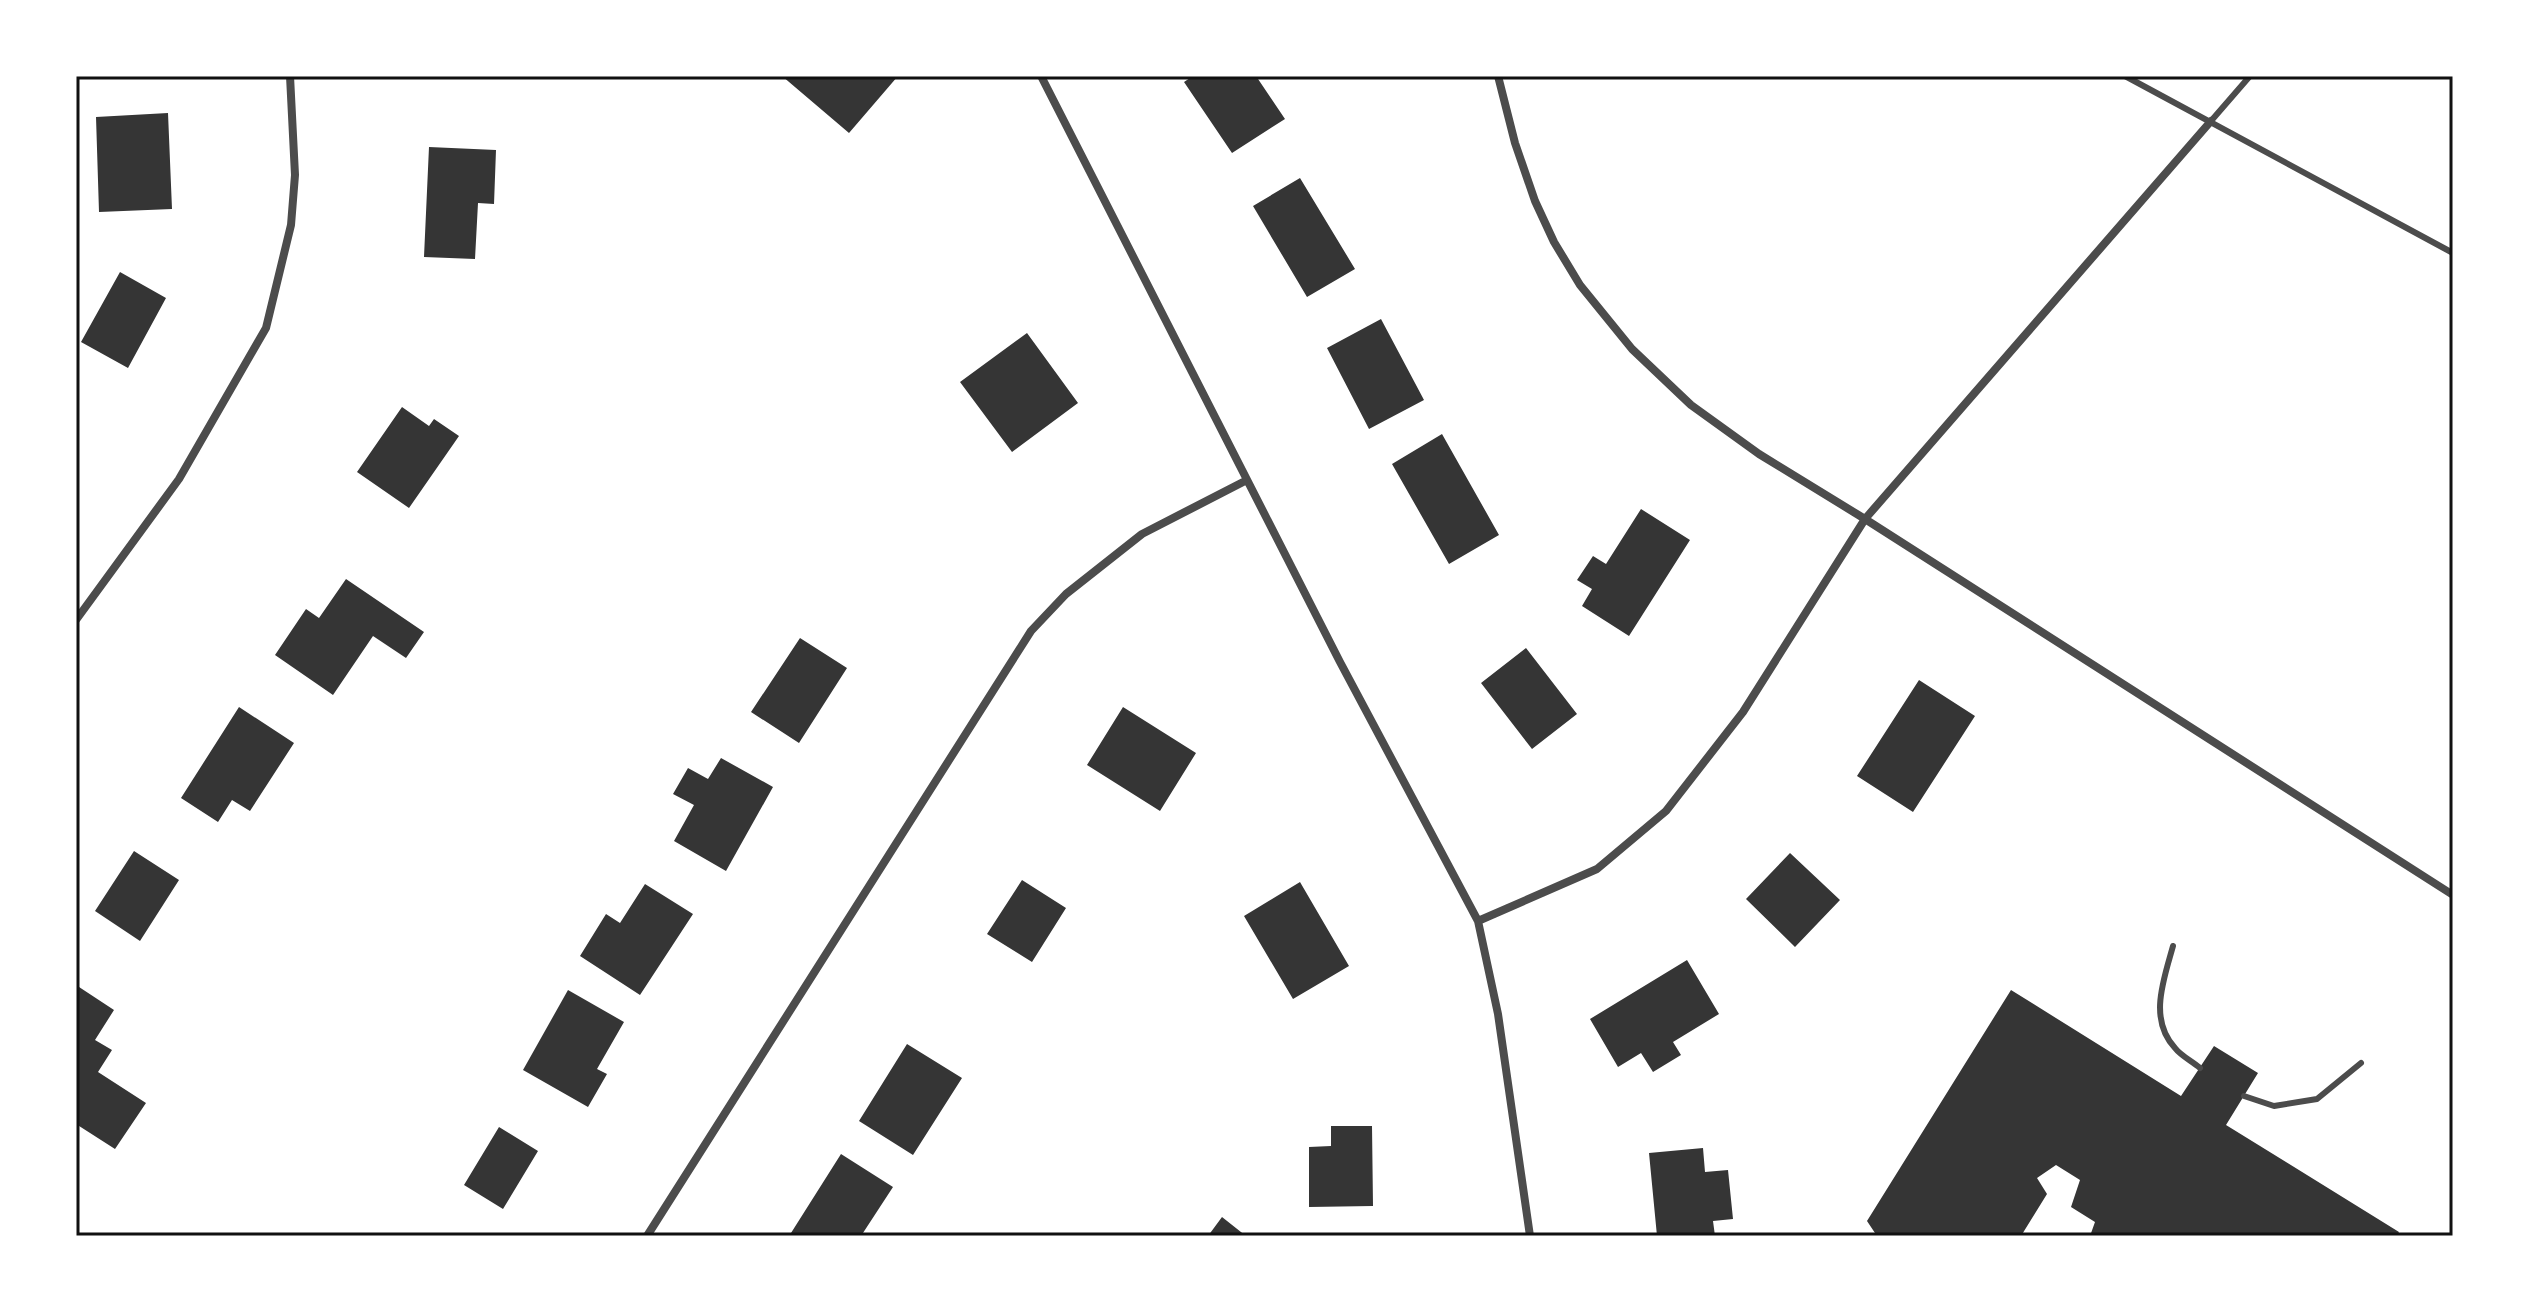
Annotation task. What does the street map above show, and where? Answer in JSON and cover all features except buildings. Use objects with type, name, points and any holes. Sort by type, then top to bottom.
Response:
[{"type":"street","points":[[76,620],[179,479],[266,328],[291,225],[295,175],[290,76]]},
{"type":"street","points":[[1041,76],[1340,662],[1478,921],[1498,1014],[1530,1236]]},
{"type":"street","points":[[1498,76],[1515,143],[1535,201],[1554,242],[1580,285],[1632,349],[1691,405],[1759,454],[2453,895]]},
{"type":"street","points":[[1478,921],[1597,869],[1666,811],[1743,712],[1865,519],[2211,121]]},
{"type":"street","points":[[647,1236],[1031,631],[1066,594],[1142,534],[1247,480]]},
{"type":"lane","points":[[2125,76],[2453,253]]},
{"type":"lane","points":[[2211,121],[2250,76]]},
{"type":"lane","points":[[2173,946],[2160,992],[2161,1025],[2174,1048],[2200,1068]]},
{"type":"lane","points":[[2244,1096],[2274,1106],[2317,1099],[2361,1063]]}]
